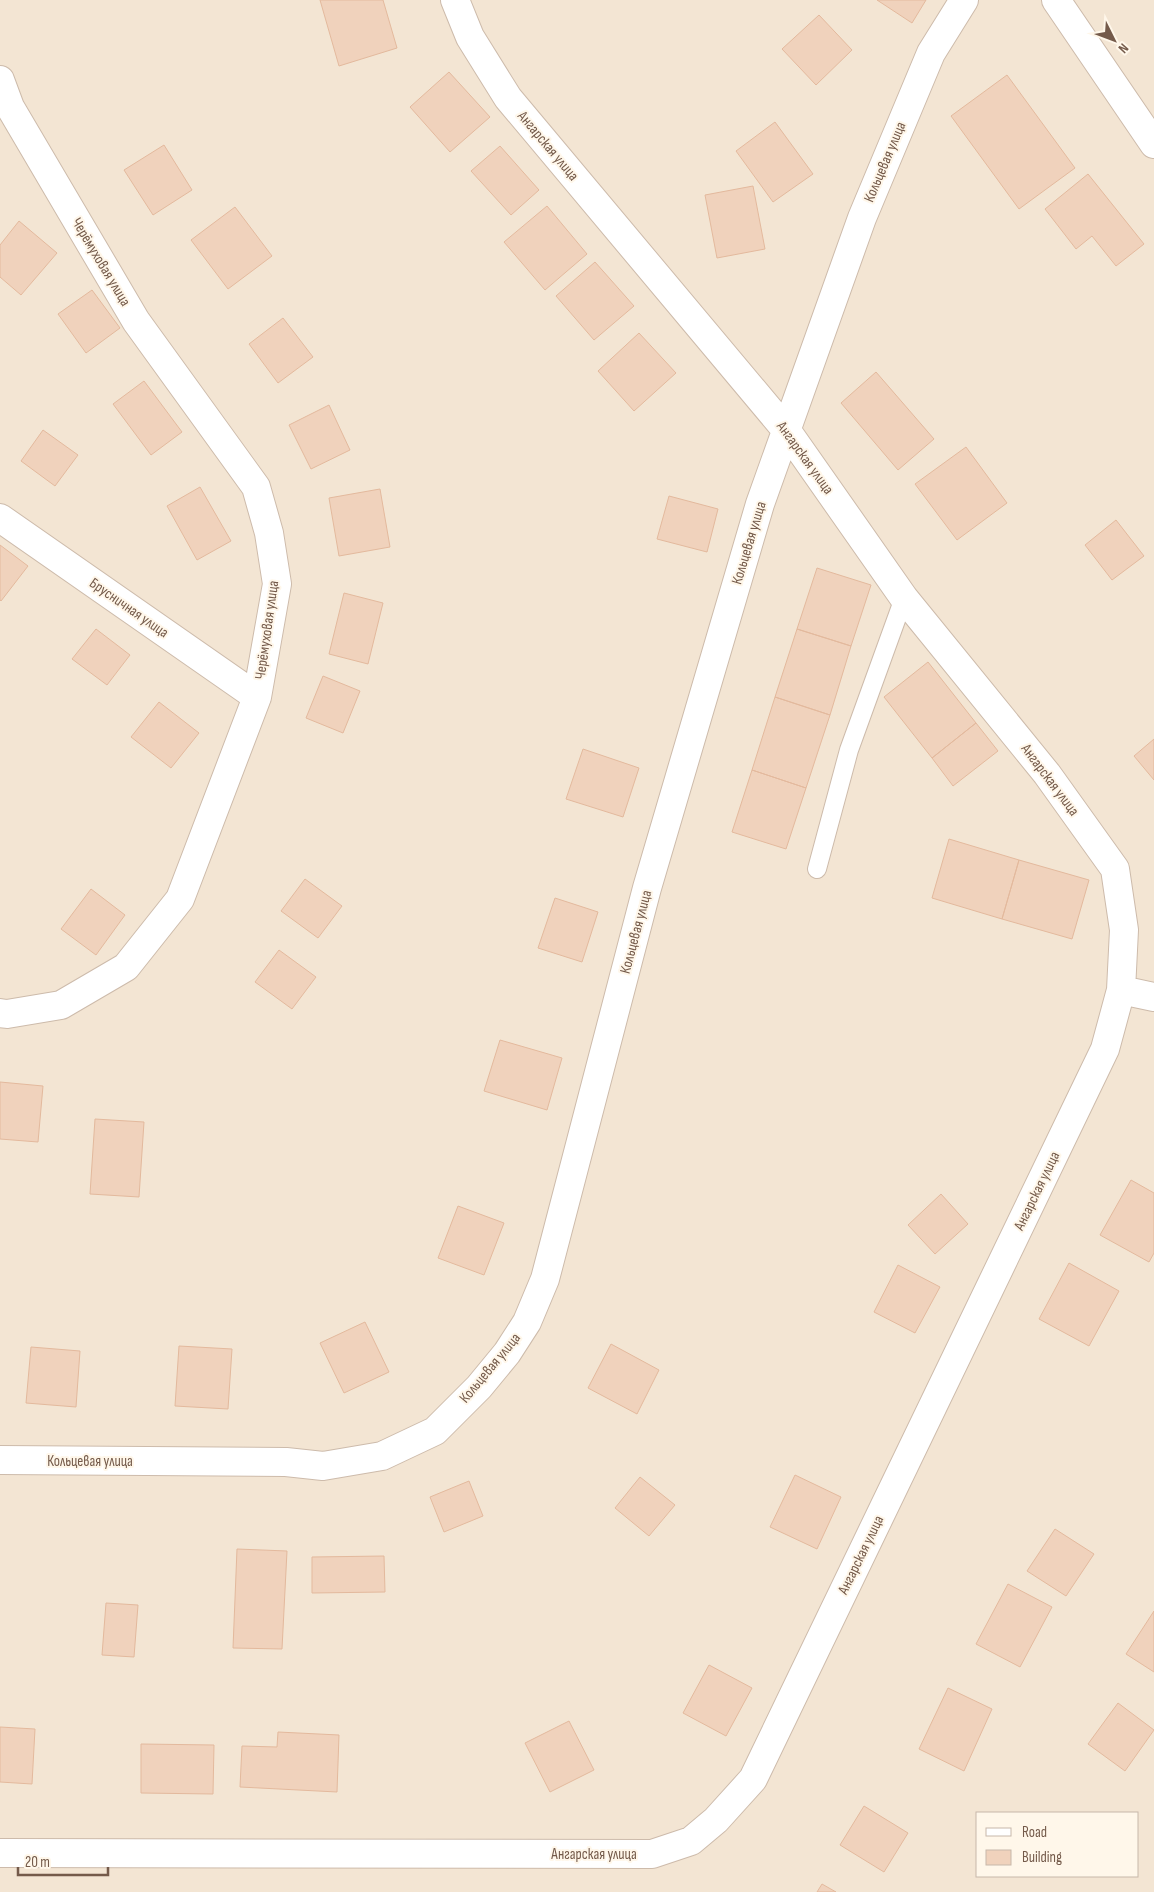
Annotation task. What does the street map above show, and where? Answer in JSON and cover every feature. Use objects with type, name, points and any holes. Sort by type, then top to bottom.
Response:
[{"type":"street","name":"Ангарская улица","points":[[0,1853],[652,1854],[691,1841],[716,1820],[753,1779],[1105,1049],[1121,990],[1124,930],[1115,869],[1047,774],[904,598],[788,431],[508,98],[470,37],[455,0]]},
{"type":"street","name":"Кольцевая улица","points":[[0,1460],[286,1462],[323,1466],[382,1456],[435,1431],[479,1387],[506,1353],[527,1322],[545,1279],[647,888],[760,504],[788,431],[862,218],[931,53],[964,0]]},
{"type":"street","points":[[1056,0],[1154,144]]},
{"type":"street","name":"Черёмуховая улица","points":[[0,80],[10,107],[136,321],[256,487],[269,533],[277,584],[257,697],[180,899],[126,967],[61,1005],[7,1014],[0,1013]]},
{"type":"street","name":"Брусничная улица","points":[[0,518],[257,697]]},
{"type":"street","points":[[1121,990],[1154,997]]},
{"type":"lane","points":[[817,869],[848,750],[904,598]]},
{"type":"shaded area","points":[[0,0],[1154,0],[1154,1892],[0,1892]]},
{"type":"building","points":[[320,0],[383,0],[397,48],[339,66]]},
{"type":"building","points":[[877,0],[926,0],[912,23]]},
{"type":"building","points":[[819,15],[852,50],[816,85],[782,49]]},
{"type":"building","points":[[449,72],[490,117],[450,152],[410,107]]},
{"type":"building","points":[[1007,75],[1075,168],[1019,209],[951,116]]},
{"type":"building","points":[[775,122],[813,174],[773,202],[736,151]]},
{"type":"building","points":[[164,145],[192,190],[153,215],[124,170]]},
{"type":"building","points":[[500,146],[539,190],[511,215],[471,171]]},
{"type":"building","points":[[1088,174],[1144,244],[1116,266],[1092,236],[1076,249],[1045,209]]},
{"type":"building","points":[[753,186],[765,249],[717,258],[705,195]]},
{"type":"building","points":[[547,206],[587,254],[545,290],[504,242]]},
{"type":"building","points":[[235,207],[272,256],[228,289],[191,240]]},
{"type":"building","points":[[19,221],[57,253],[21,295],[0,277],[0,245]]},
{"type":"building","points":[[595,262],[634,306],[594,340],[556,296]]},
{"type":"building","points":[[92,290],[120,328],[86,353],[58,314]]},
{"type":"building","points":[[283,318],[313,357],[278,383],[249,344]]},
{"type":"building","points":[[639,333],[676,373],[634,411],[598,371]]},
{"type":"building","points":[[876,372],[934,439],[898,470],[841,403]]},
{"type":"building","points":[[144,381],[182,432],[151,455],[113,404]]},
{"type":"building","points":[[329,405],[350,450],[311,469],[289,425]]},
{"type":"building","points":[[43,430],[78,455],[55,486],[21,461]]},
{"type":"building","points":[[966,447],[1007,503],[957,540],[915,484]]},
{"type":"building","points":[[200,487],[231,541],[197,560],[167,506]]},
{"type":"building","points":[[380,489],[390,547],[339,556],[329,498]]},
{"type":"building","points":[[669,496],[718,509],[707,552],[657,539]]},
{"type":"building","points":[[1116,520],[1144,556],[1112,580],[1085,545]]},
{"type":"building","points":[[0,545],[28,566],[1,601],[0,600]]},
{"type":"building","points":[[817,568],[871,585],[851,646],[797,629]]},
{"type":"building","points":[[344,593],[383,603],[368,664],[329,654]]},
{"type":"building","points":[[96,629],[130,655],[107,685],[72,659]]},
{"type":"building","points":[[797,629],[851,646],[830,715],[775,697]]},
{"type":"building","points":[[928,662],[976,723],[932,758],[884,697]]},
{"type":"building","points":[[323,676],[360,691],[343,733],[306,718]]},
{"type":"building","points":[[775,697],[830,715],[806,788],[752,770]]},
{"type":"building","points":[[159,702],[199,733],[171,768],[131,737]]},
{"type":"building","points":[[976,723],[998,751],[953,786],[932,758]]},
{"type":"building","points":[[1154,739],[1154,780],[1134,756]]},
{"type":"building","points":[[583,749],[639,768],[623,817],[566,799]]},
{"type":"building","points":[[752,770],[806,788],[786,849],[732,832]]},
{"type":"building","points":[[949,839],[1019,860],[1002,919],[932,898]]},
{"type":"building","points":[[1019,860],[1089,880],[1072,939],[1002,919]]},
{"type":"building","points":[[305,879],[342,906],[318,938],[281,911]]},
{"type":"building","points":[[91,889],[125,915],[96,955],[61,929]]},
{"type":"building","points":[[555,898],[598,912],[582,962],[538,948]]},
{"type":"building","points":[[279,950],[316,977],[292,1009],[255,982]]},
{"type":"building","points":[[500,1040],[562,1058],[547,1110],[484,1091]]},
{"type":"building","points":[[0,1082],[43,1086],[38,1142],[0,1139]]},
{"type":"building","points":[[95,1119],[144,1122],[139,1197],[90,1194]]},
{"type":"building","points":[[1131,1180],[1154,1193],[1154,1253],[1149,1262],[1100,1235]]},
{"type":"building","points":[[941,1194],[968,1224],[935,1254],[908,1225]]},
{"type":"building","points":[[458,1206],[504,1223],[484,1275],[438,1258]]},
{"type":"building","points":[[1069,1263],[1119,1291],[1089,1346],[1039,1319]]},
{"type":"building","points":[[898,1265],[940,1287],[915,1333],[874,1312]]},
{"type":"building","points":[[365,1322],[389,1372],[344,1393],[320,1343]]},
{"type":"building","points":[[611,1344],[659,1370],[637,1414],[588,1388]]},
{"type":"building","points":[[179,1346],[232,1349],[228,1409],[175,1406]]},
{"type":"building","points":[[31,1347],[80,1351],[76,1407],[26,1403]]},
{"type":"building","points":[[795,1475],[841,1497],[817,1549],[770,1527]]},
{"type":"building","points":[[640,1477],[675,1505],[649,1536],[615,1508]]},
{"type":"building","points":[[469,1481],[483,1516],[444,1532],[430,1497]]},
{"type":"building","points":[[1055,1529],[1094,1554],[1066,1596],[1027,1571]]},
{"type":"building","points":[[237,1549],[287,1551],[282,1649],[233,1648]]},
{"type":"building","points":[[384,1556],[385,1592],[312,1593],[312,1557]]},
{"type":"building","points":[[1008,1584],[1052,1607],[1020,1667],[976,1644]]},
{"type":"building","points":[[106,1603],[138,1605],[134,1657],[102,1655]]},
{"type":"building","points":[[1154,1611],[1154,1672],[1126,1654]]},
{"type":"building","points":[[709,1665],[752,1688],[726,1736],[683,1713]]},
{"type":"building","points":[[948,1688],[992,1709],[964,1771],[919,1749]]},
{"type":"building","points":[[1118,1703],[1154,1730],[1125,1771],[1088,1744]]},
{"type":"building","points":[[569,1721],[594,1770],[550,1792],[525,1743]]},
{"type":"building","points":[[0,1727],[35,1729],[32,1784],[0,1782]]},
{"type":"building","points":[[278,1732],[339,1735],[337,1792],[240,1787],[242,1746],[277,1747]]},
{"type":"building","points":[[141,1744],[214,1745],[213,1794],[141,1793]]},
{"type":"building","points":[[864,1806],[908,1833],[884,1872],[840,1845]]},
{"type":"building","points":[[822,1884],[836,1892],[817,1892]]}]
